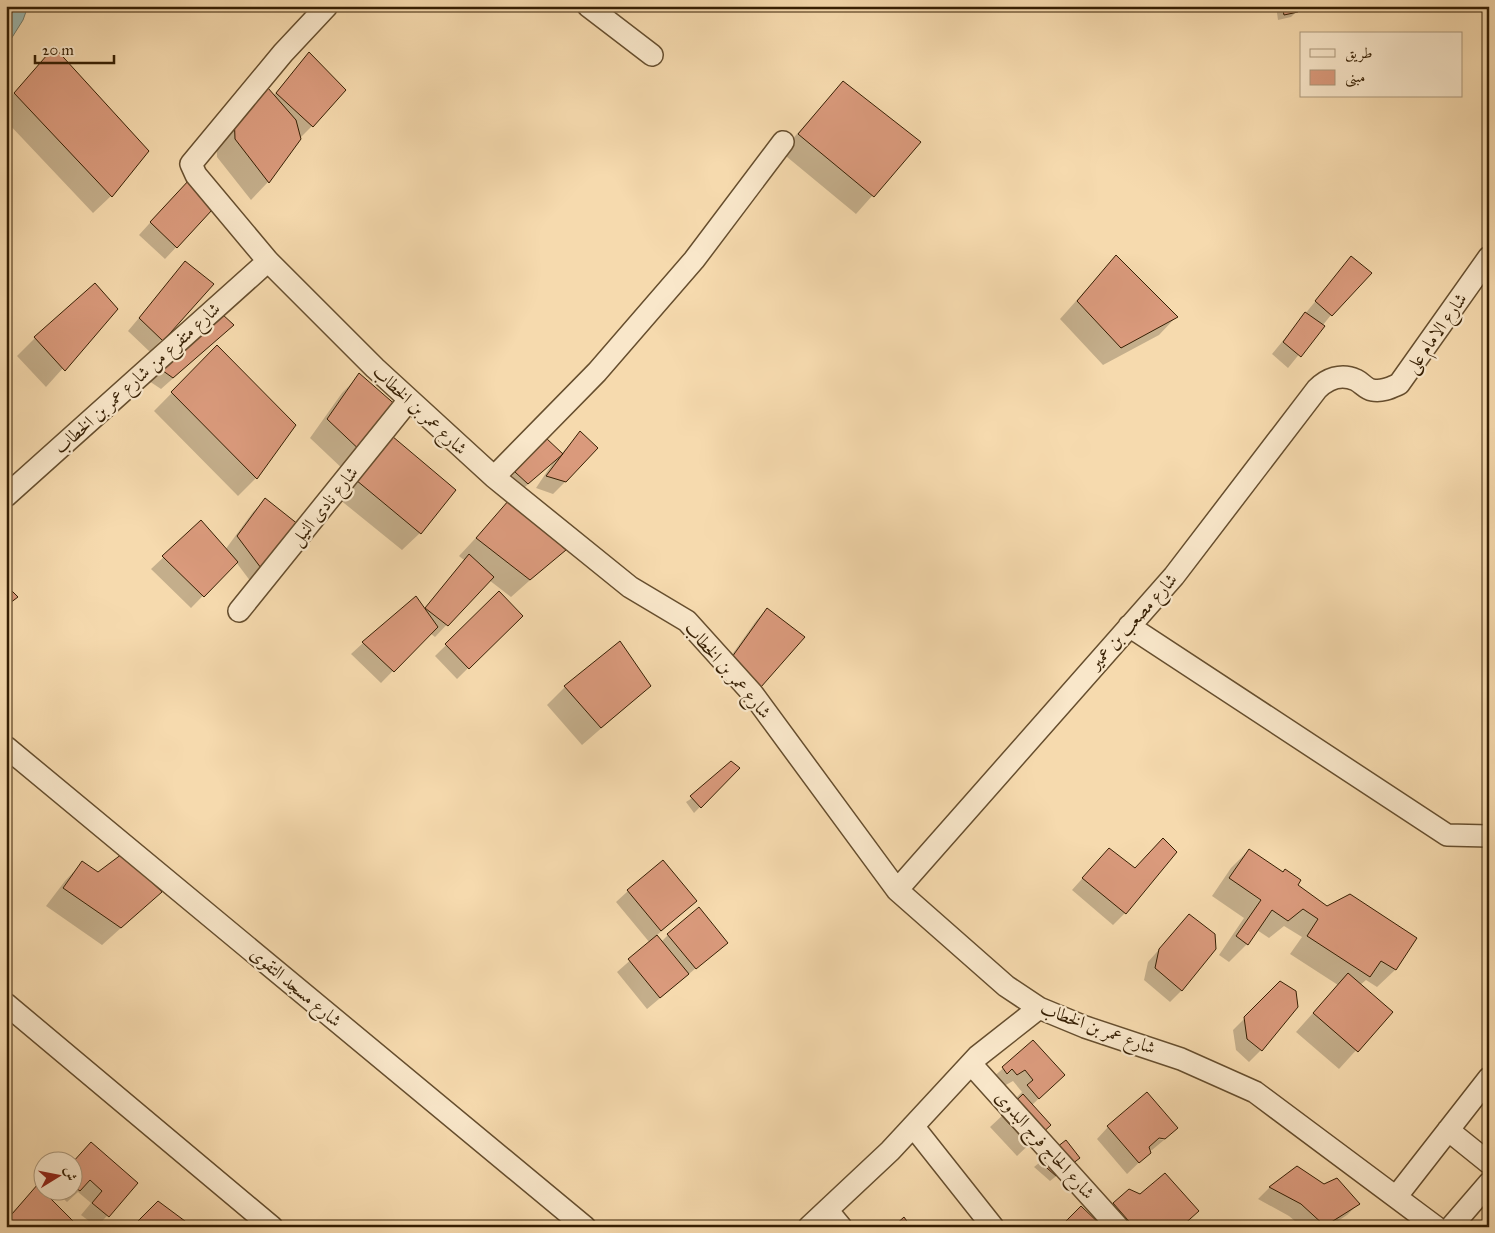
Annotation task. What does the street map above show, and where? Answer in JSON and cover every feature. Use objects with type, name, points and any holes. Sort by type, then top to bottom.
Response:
[{"type":"street","name":"شارع عمر بن الخطاب","points":[[327,6],[283,54],[191,164],[196,175],[268,261],[409,400],[494,477],[630,587],[687,621],[752,693],[898,890],[1006,986],[1039,1008],[1085,1027],[1182,1059],[1255,1092],[1436,1227]]},
{"type":"street","points":[[588,6],[652,55]]},
{"type":"street","points":[[494,477],[597,372],[688,268],[784,142]]},
{"type":"street","name":"شارع الامام على","points":[[1370,390],[1384,391],[1399,384],[1489,257]]},
{"type":"street","name":"شارع متفرع من شارع عمر بن الخطاب","points":[[6,496],[268,261]]},
{"type":"street","name":"شارع مصعب بن عمير","points":[[898,890],[1174,576],[1317,389],[1334,378],[1345,377],[1356,380],[1370,390]]},
{"type":"street","name":"شارع نادى النيل","points":[[238,611],[409,400]]},
{"type":"street","points":[[1129,626],[1447,835],[1489,836]]},
{"type":"street","name":"شارع مسجد التقوى","points":[[6,747],[585,1227]]},
{"type":"street","points":[[6,1004],[272,1227]]},
{"type":"street","points":[[809,1227],[890,1151],[971,1064],[1039,1008]]},
{"type":"street","name":"شارع الحاج فرج البدوى","points":[[971,1064],[1118,1227]]},
{"type":"street","points":[[1396,1197],[1489,1078]]},
{"type":"street","points":[[913,1126],[993,1227]]},
{"type":"street","points":[[1448,1130],[1489,1163]]},
{"type":"street","points":[[1451,1227],[1489,1183]]},
{"type":"street","points":[[828,1210],[841,1227]]},
{"type":"water","points":[[6,6],[28,6],[23,20],[6,47]]},
{"type":"building","points":[[1282,6],[1297,6],[1298,12],[1284,15]]},
{"type":"building","points":[[54,47],[149,151],[112,197],[14,93]]},
{"type":"building","points":[[309,52],[346,90],[313,127],[276,93]]},
{"type":"building","points":[[261,80],[296,120],[301,139],[269,183],[235,139],[234,112]]},
{"type":"building","points":[[843,81],[921,142],[874,197],[798,134]]},
{"type":"building","points":[[190,179],[212,210],[177,248],[150,222]]},
{"type":"building","points":[[1116,255],[1178,317],[1121,348],[1077,301]]},
{"type":"building","points":[[1351,256],[1372,273],[1332,316],[1315,301]]},
{"type":"building","points":[[185,261],[214,284],[163,341],[139,318]]},
{"type":"building","points":[[95,283],[118,309],[65,371],[34,337]]},
{"type":"building","points":[[1305,312],[1325,326],[1301,357],[1283,342]]},
{"type":"building","points":[[222,314],[234,325],[173,378],[159,368]]},
{"type":"building","points":[[217,345],[296,425],[257,479],[171,392]]},
{"type":"building","points":[[359,373],[406,414],[365,455],[327,419]]},
{"type":"building","points":[[580,431],[598,448],[566,482],[546,476]]},
{"type":"building","points":[[392,436],[456,490],[421,534],[356,480]]},
{"type":"building","points":[[546,438],[563,454],[528,484],[515,472]]},
{"type":"building","points":[[265,498],[299,525],[267,576],[237,536]]},
{"type":"building","points":[[509,500],[566,550],[530,580],[476,538]]},
{"type":"building","points":[[201,520],[238,562],[204,597],[162,556]]},
{"type":"building","points":[[469,554],[494,577],[448,626],[425,608]]},
{"type":"building","points":[[6,585],[18,597],[6,606]]},
{"type":"building","points":[[499,591],[523,616],[469,669],[445,644]]},
{"type":"building","points":[[416,596],[438,627],[394,672],[362,642]]},
{"type":"building","points":[[767,608],[805,637],[761,687],[732,657]]},
{"type":"building","points":[[620,641],[651,686],[601,728],[564,686]]},
{"type":"building","points":[[731,761],[740,768],[701,808],[690,796]]},
{"type":"building","points":[[1163,838],[1177,852],[1126,914],[1082,878],[1109,848],[1135,868]]},
{"type":"building","points":[[1249,849],[1283,872],[1285,869],[1301,880],[1298,885],[1327,906],[1350,894],[1417,938],[1396,970],[1381,961],[1370,977],[1307,936],[1318,919],[1303,909],[1288,921],[1272,910],[1248,945],[1236,936],[1261,900],[1229,878]]},
{"type":"building","points":[[122,854],[162,892],[121,928],[63,888],[82,861],[98,872]]},
{"type":"building","points":[[663,860],[697,901],[661,931],[627,890]]},
{"type":"building","points":[[699,907],[728,943],[696,969],[667,934]]},
{"type":"building","points":[[1189,914],[1215,934],[1216,949],[1182,991],[1155,968],[1159,949]]},
{"type":"building","points":[[657,935],[689,974],[660,998],[628,959]]},
{"type":"building","points":[[1348,973],[1393,1012],[1358,1052],[1313,1013]]},
{"type":"building","points":[[1280,981],[1296,991],[1298,1007],[1262,1051],[1247,1039],[1244,1017]]},
{"type":"building","points":[[1033,1040],[1065,1075],[1039,1099],[1027,1085],[1033,1080],[1025,1070],[1017,1075],[1012,1069],[1007,1074],[1002,1067]]},
{"type":"building","points":[[1147,1092],[1178,1128],[1165,1139],[1159,1138],[1149,1147],[1151,1153],[1139,1163],[1107,1126]]},
{"type":"building","points":[[1023,1094],[1051,1125],[1029,1145],[1001,1115]]},
{"type":"building","points":[[1066,1140],[1080,1158],[1056,1176],[1039,1161]]},
{"type":"building","points":[[91,1142],[138,1183],[109,1217],[92,1203],[102,1191],[90,1180],[82,1189],[82,1152]]},
{"type":"building","points":[[1297,1166],[1324,1184],[1337,1178],[1360,1204],[1325,1226],[1301,1204],[1269,1187]]},
{"type":"building","points":[[1165,1173],[1199,1211],[1181,1227],[1134,1227],[1113,1203],[1129,1189],[1140,1194]]},
{"type":"building","points":[[32,1191],[32,1200],[52,1200],[79,1227],[6,1227],[6,1221]]},
{"type":"building","points":[[158,1201],[193,1227],[132,1227]]},
{"type":"building","points":[[1081,1206],[1103,1227],[1060,1227]]},
{"type":"building","points":[[904,1217],[911,1227],[893,1227]]}]
